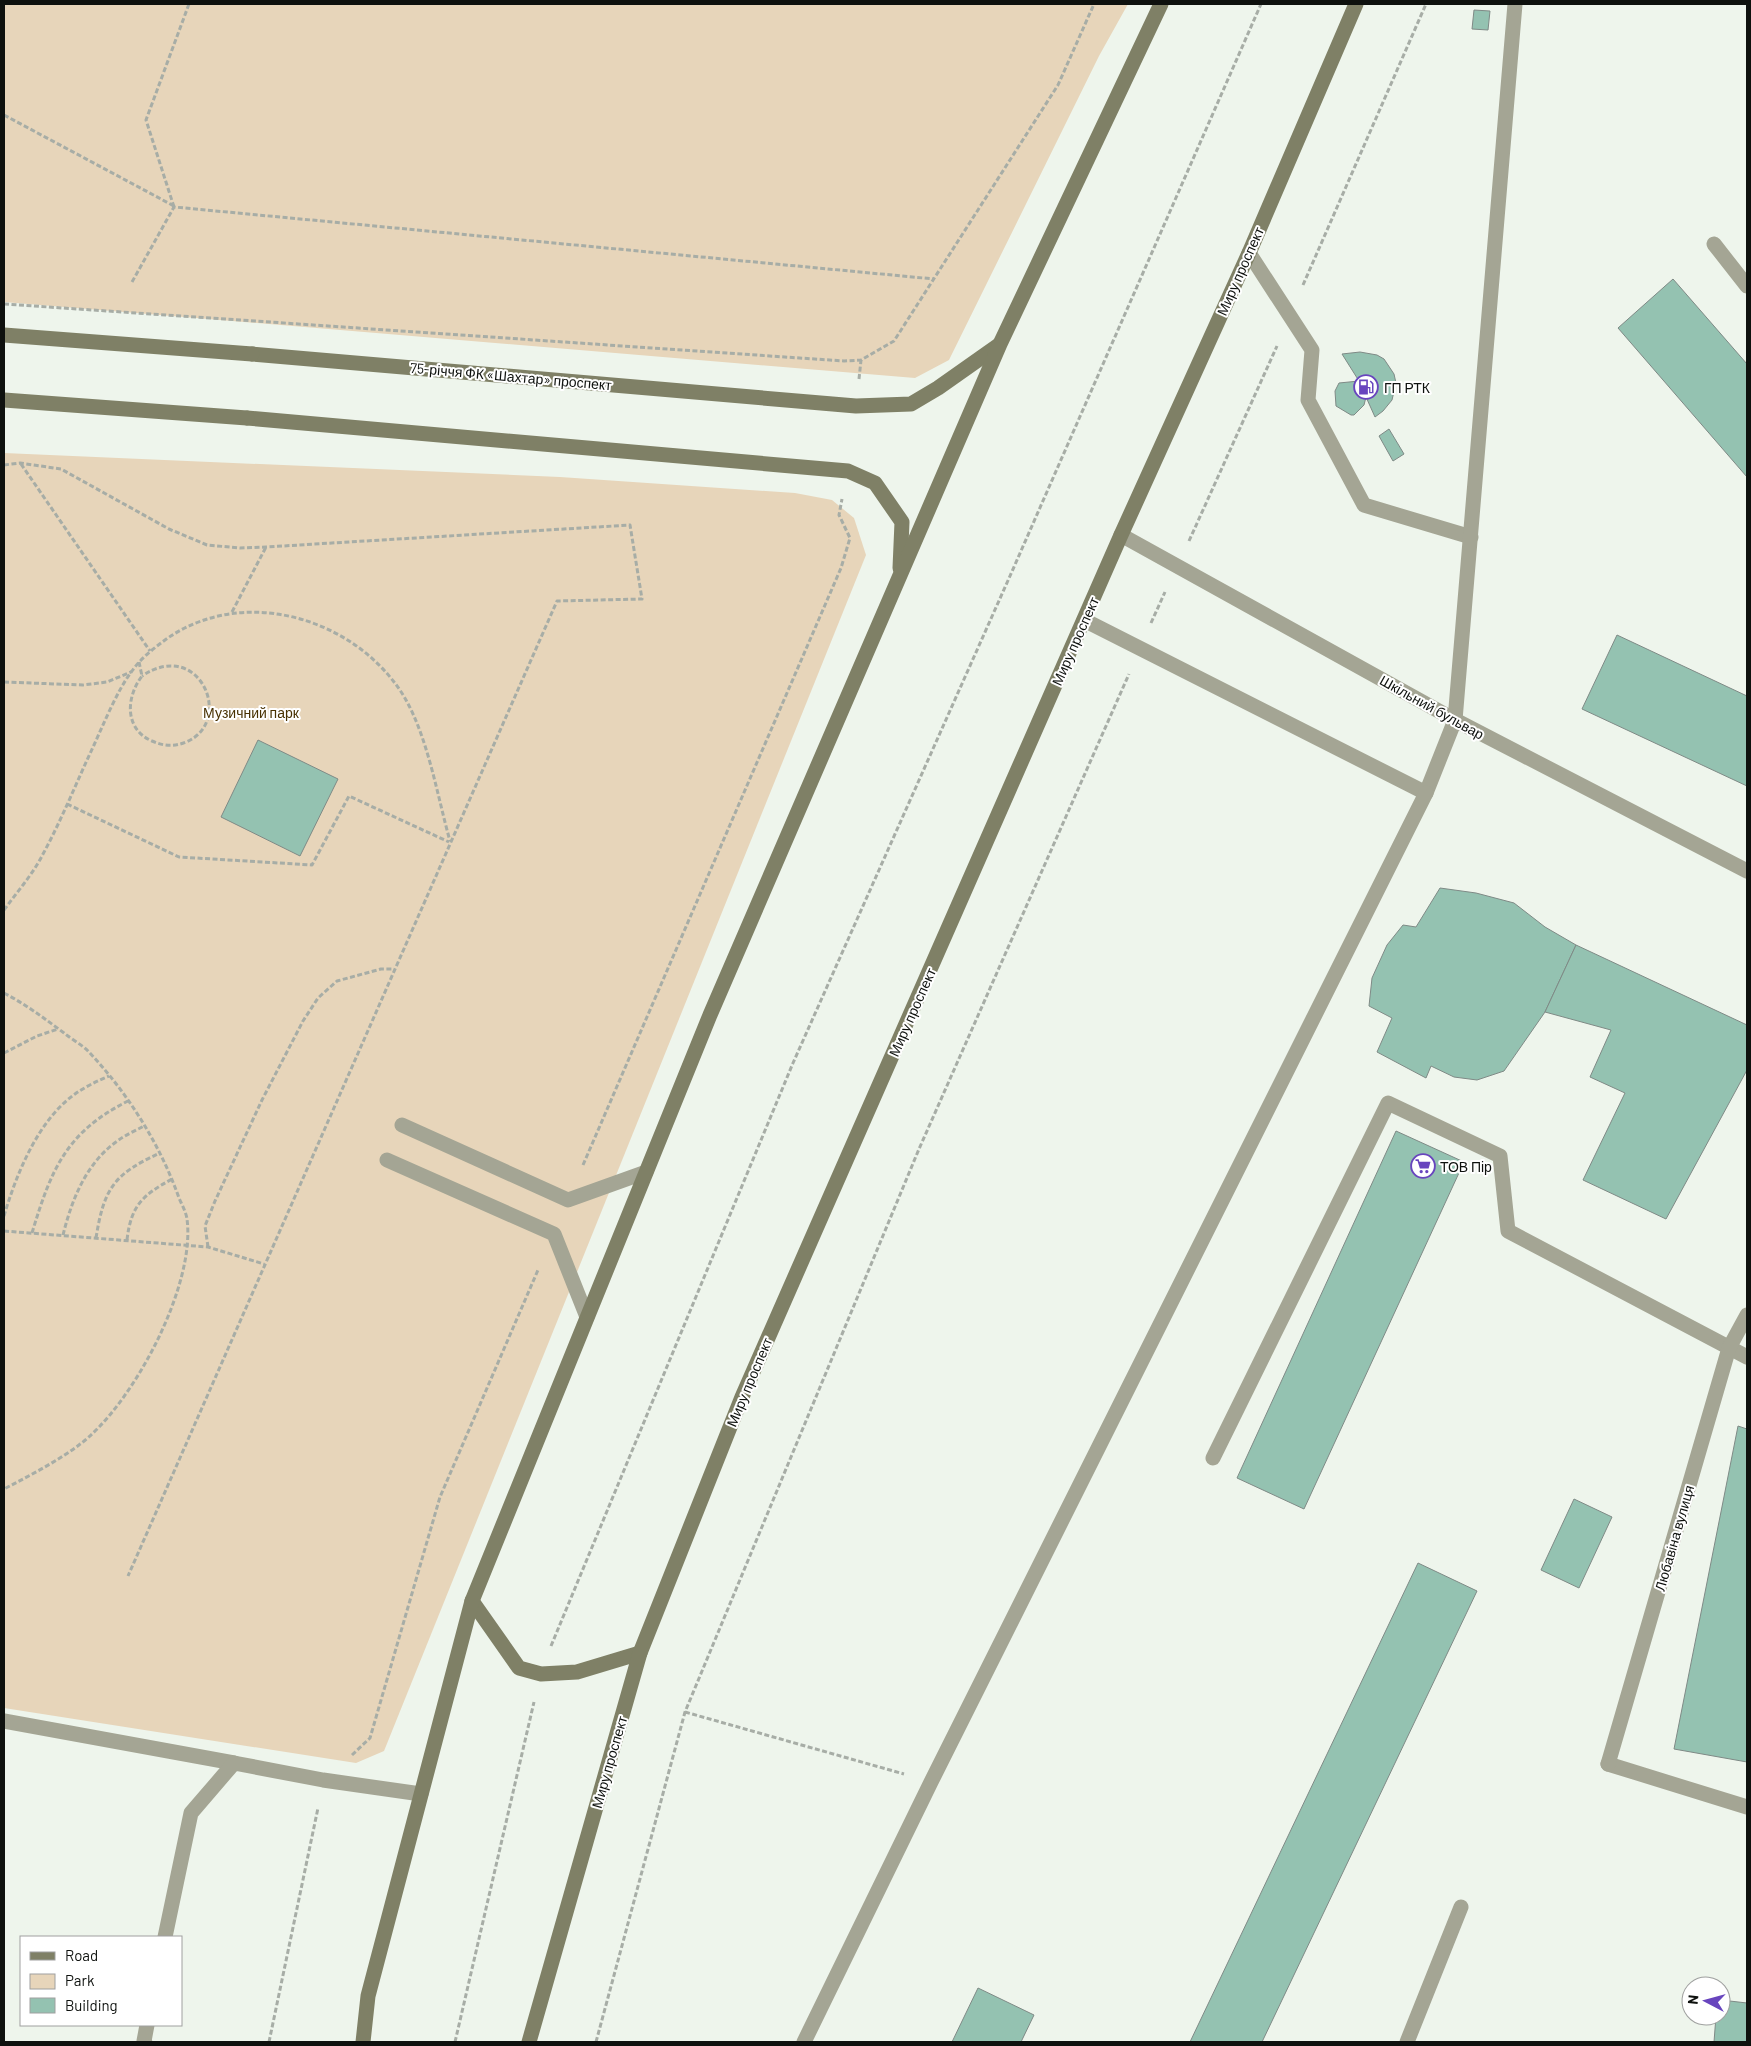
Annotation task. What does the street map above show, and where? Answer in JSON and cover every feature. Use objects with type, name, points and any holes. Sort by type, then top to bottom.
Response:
[{"type":"main road","points":[[363,2042],[368,1996],[472,1601],[710,1015],[1000,344],[1161,4]]},
{"type":"main road","name":"Миру проспект","points":[[529,2042],[640,1653],[742,1397],[1121,535],[1249,253],[1356,4]]},
{"type":"main road","name":"75-річчя ФК «Шахтар» проспект","points":[[4,335],[252,354],[856,406],[911,404],[938,388],[1000,344]]},
{"type":"main road","points":[[4,400],[247,418],[848,471],[874,483],[902,522],[900,576]]},
{"type":"main road","points":[[472,1601],[519,1668],[541,1674],[577,1672],[640,1653]]},
{"type":"street","points":[[804,2042],[931,1782],[1426,794],[1455,720],[1515,4]]},
{"type":"street","points":[[1714,244],[1747,286]]},
{"type":"street","points":[[1249,253],[1312,350],[1308,400],[1364,505],[1471,537]]},
{"type":"street","name":"Шкільний бульвар","points":[[1121,535],[1455,720],[1747,871]]},
{"type":"street","points":[[1084,620],[1426,794]]},
{"type":"street","points":[[1213,1458],[1388,1103],[1500,1156],[1508,1231],[1747,1357]]},
{"type":"street","points":[[402,1125],[568,1200],[646,1172]]},
{"type":"street","points":[[387,1160],[554,1234],[587,1317]]},
{"type":"street","name":"Любавіна вулиця","points":[[1747,1315],[1729,1348],[1608,1764],[1747,1807]]},
{"type":"street","points":[[4,1721],[234,1762],[323,1780],[421,1794]]},
{"type":"street","points":[[165,1936],[191,1812],[234,1762]]},
{"type":"street","points":[[1407,2042],[1461,1907]]},
{"type":"street","points":[[145,2042],[147,2026]]},
{"type":"path","points":[[132,282],[174,207],[146,120],[189,4]]},
{"type":"path","points":[[4,304],[844,361],[861,360],[894,341],[1058,85],[1094,4]]},
{"type":"path","points":[[455,2042],[541,1674],[568,1601],[793,1063],[1014,567],[1261,4]]},
{"type":"path","points":[[596,2042],[685,1712],[919,1149],[1140,648],[1290,316],[1426,4]]},
{"type":"path","points":[[4,115],[174,207],[934,279]]},
{"type":"path","points":[[4,465],[20,463],[61,469],[169,529],[208,545],[240,548],[266,547],[630,525],[642,599],[556,601],[128,1576]]},
{"type":"path","points":[[20,463],[150,651]]},
{"type":"path","points":[[232,613],[266,547]]},
{"type":"path","points":[[4,910],[43,856],[105,721],[131,671],[150,651],[180,630],[208,618],[232,613],[282,614],[316,624],[340,636],[380,666],[395,683],[422,736],[450,843]]},
{"type":"path","points":[[139,662],[142,676],[130,698],[130,711],[134,723],[141,734],[151,741],[164,746],[178,745],[191,740],[201,731],[207,719],[210,705],[207,692],[200,680],[190,671],[178,666],[153,669],[142,676]]},
{"type":"path","points":[[4,682],[83,685],[107,682],[131,671]]},
{"type":"path","points":[[67,804],[179,858],[312,865],[349,796],[450,843]]},
{"type":"path","points":[[208,1247],[205,1226],[215,1201],[262,1100],[303,1020],[318,998],[337,981],[381,968],[394,969]]},
{"type":"path","points":[[4,993],[24,1003],[86,1050],[109,1076],[144,1126],[160,1153],[187,1218],[187,1244],[182,1271],[168,1318],[149,1356],[116,1409],[80,1444],[4,1489]]},
{"type":"path","points":[[4,1053],[37,1036],[58,1029]]},
{"type":"path","points":[[4,1216],[19,1172],[29,1150],[43,1128],[59,1108],[74,1095],[109,1076]]},
{"type":"path","points":[[32,1233],[50,1180],[71,1144],[99,1117],[128,1102]]},
{"type":"path","points":[[63,1235],[69,1210],[89,1170],[102,1153],[144,1126]]},
{"type":"path","points":[[96,1238],[102,1207],[113,1185],[137,1163],[160,1153]]},
{"type":"path","points":[[127,1240],[129,1221],[137,1205],[149,1191],[172,1179]]},
{"type":"path","points":[[4,1231],[187,1244],[208,1247],[264,1264]]},
{"type":"path","points":[[685,1712],[931,1782]]},
{"type":"green space","points":[[4,4],[1128,4],[1099,56],[949,360],[915,378],[4,302]]},
{"type":"green space","name":"Музичний парк","points":[[4,453],[560,477],[795,493],[832,500],[854,518],[866,555],[384,1751],[356,1763],[4,1708]]},
{"type":"building","points":[[1474,10],[1490,11],[1488,30],[1472,29]]},
{"type":"building","points":[[1673,279],[1747,364],[1747,477],[1618,328]]},
{"type":"building","name":"ГП РТК","points":[[1360,352],[1377,355],[1384,359],[1394,374],[1396,383],[1392,400],[1375,417],[1366,397],[1364,405],[1354,415],[1336,406],[1335,391],[1339,383],[1359,381],[1342,354]]},
{"type":"building","points":[[1389,429],[1404,454],[1393,461],[1379,436]]},
{"type":"building","points":[[1617,635],[1747,696],[1747,786],[1582,709]]},
{"type":"building","points":[[258,740],[338,779],[300,856],[221,817]]},
{"type":"building","points":[[1440,888],[1476,893],[1514,903],[1545,927],[1576,945],[1545,1012],[1504,1071],[1477,1080],[1454,1077],[1431,1066],[1426,1078],[1377,1052],[1392,1018],[1369,1006],[1372,978],[1387,945],[1403,925],[1416,927]]},
{"type":"building","points":[[1576,945],[1747,1025],[1747,1070],[1666,1219],[1583,1180],[1625,1093],[1590,1077],[1611,1030],[1545,1012]]},
{"type":"building","points":[[1396,1131],[1464,1162],[1304,1509],[1237,1478]]},
{"type":"building","points":[[1738,1426],[1747,1429],[1747,1762],[1674,1749]]},
{"type":"building","points":[[1574,1499],[1612,1517],[1579,1588],[1541,1570]]},
{"type":"building","points":[[1418,1563],[1477,1591],[1262,2042],[1190,2042]]},
{"type":"building","points":[[978,1988],[1034,2015],[1021,2042],[952,2042]]},
{"type":"building","points":[[1731,2001],[1747,2003],[1747,2042],[1714,2042],[1715,2026],[1731,2026]]},
{"type":"place","name":"ГП РТК","points":[[1366,387]]},
{"type":"place","name":"ТОВ Пір","points":[[1423,1166]]}]
